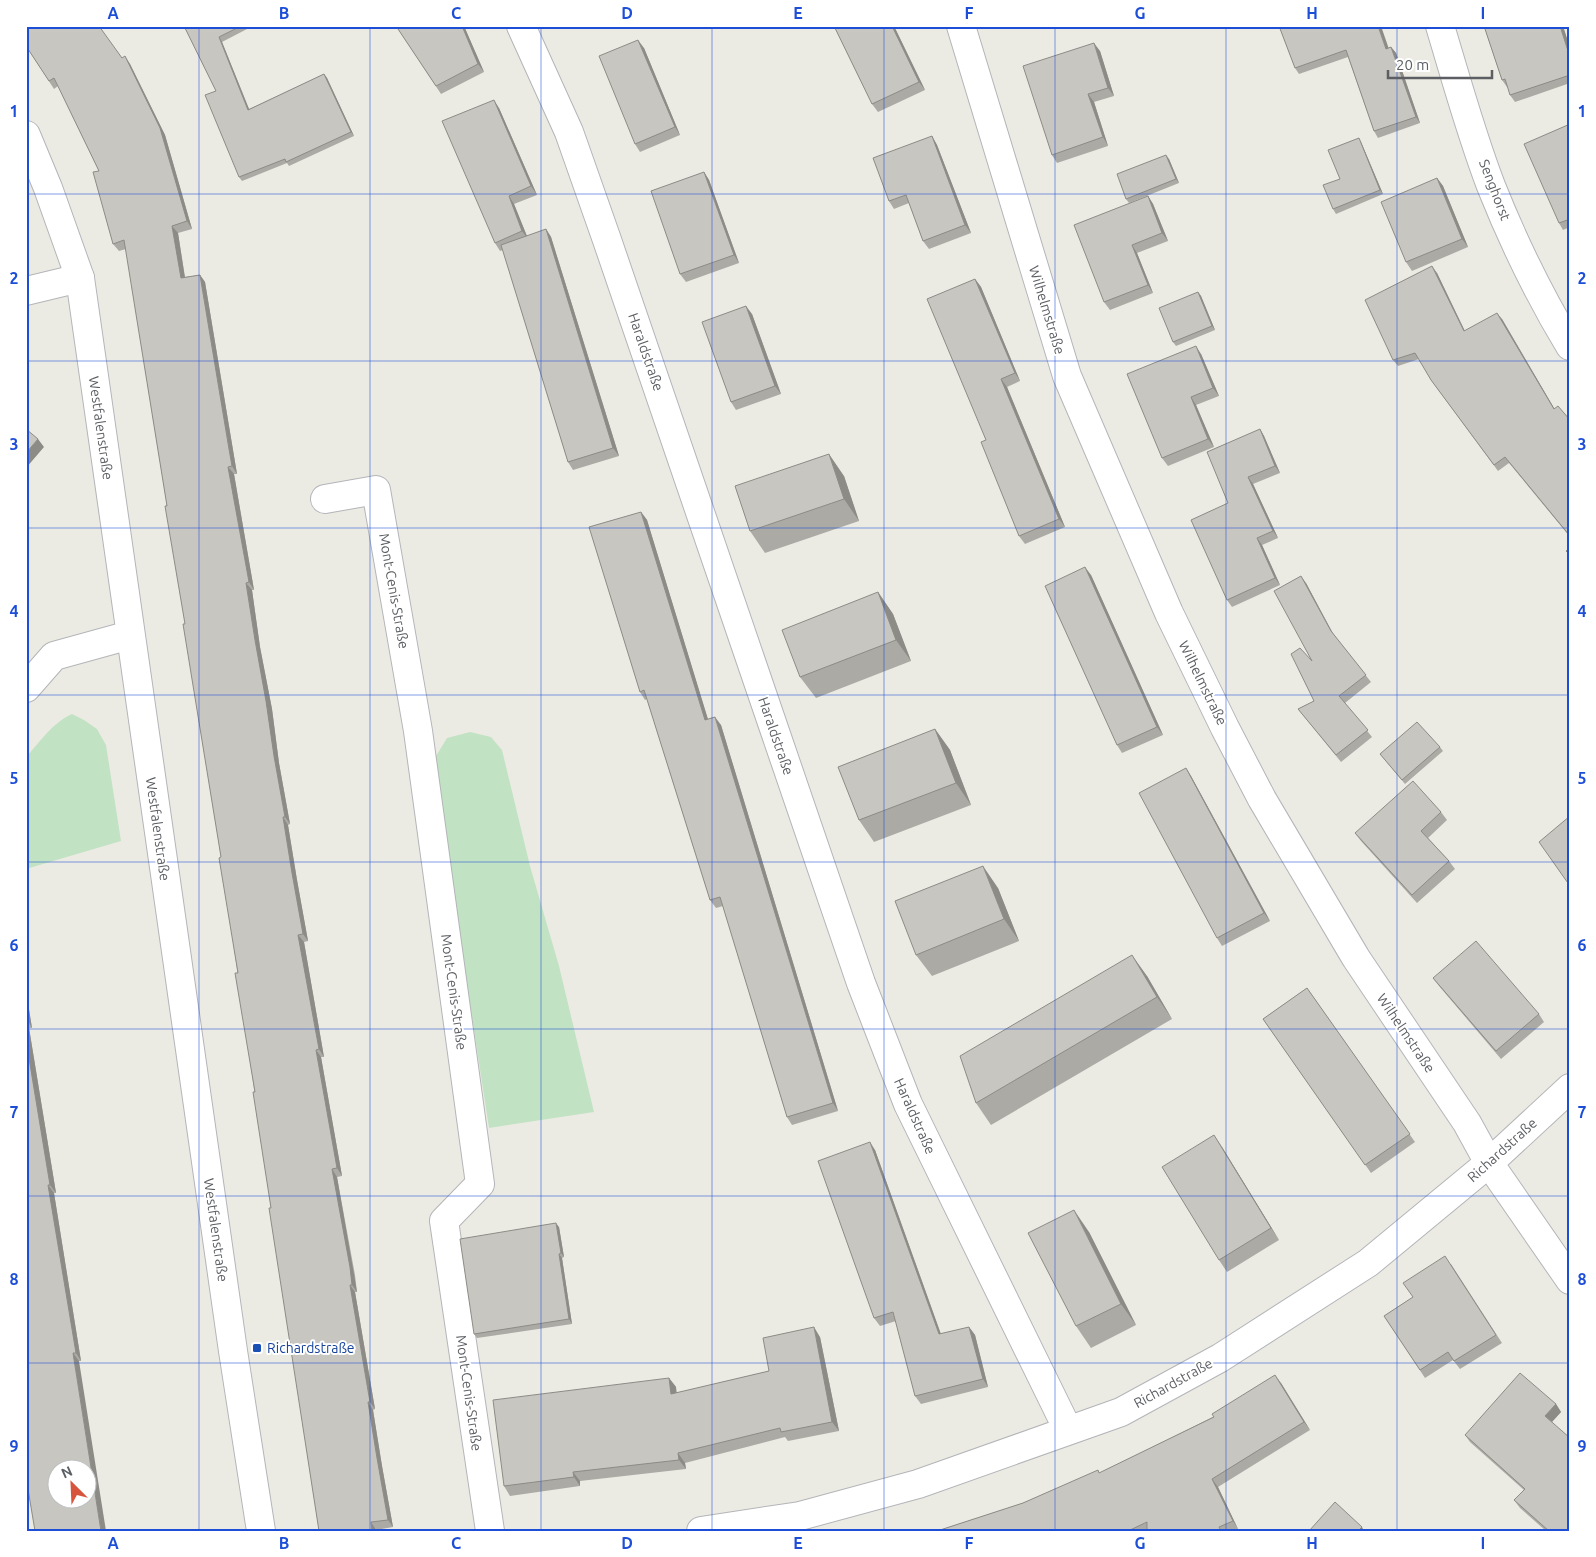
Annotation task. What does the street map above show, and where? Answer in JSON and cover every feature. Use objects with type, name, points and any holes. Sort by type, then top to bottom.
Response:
[{"type":"street","name":"Haraldstraße","points":[[521,26],[572,141],[868,1002],[908,1104],[1068,1430]]},
{"type":"street","name":"Wilhelmstraße","points":[[960,26],[1067,376],[1169,613],[1262,799],[1356,958],[1467,1123],[1489,1163],[1570,1280]]},
{"type":"street","name":"Senghorst","points":[[1440,26],[1491,184],[1513,237],[1546,306],[1570,346]]},
{"type":"street","name":"Westfalenstraße","points":[[26,135],[48,188],[80,278],[233,1351],[261,1531]]},
{"type":"street","points":[[26,291],[80,278]]},
{"type":"street","name":"Mont-Cenis-Straße","points":[[325,499],[376,490],[418,731],[480,1184],[444,1221],[490,1531]]},
{"type":"street","points":[[26,688],[54,656],[130,635]]},
{"type":"street","name":"Richardstraße","points":[[701,1531],[800,1516],[918,1484],[1121,1412],[1220,1358],[1368,1263],[1489,1163],[1570,1088]]},
{"type":"green space","points":[[72,714],[97,729],[106,745],[121,841],[26,869],[26,757],[58,722]]},
{"type":"green space","points":[[470,732],[491,737],[502,750],[530,866],[559,966],[594,1112],[489,1128],[436,782],[436,756],[447,738]]},
{"type":"building","points":[[26,26],[99,26],[122,58],[125,56],[160,128],[187,221],[172,226],[181,278],[200,275],[232,466],[228,467],[249,582],[246,583],[303,934],[298,935],[319,1049],[316,1050],[337,1168],[332,1169],[350,1267],[352,1285],[350,1285],[388,1520],[371,1522],[372,1531],[319,1531],[269,1208],[271,1208],[253,1092],[255,1092],[235,973],[238,973],[219,858],[221,857],[124,240],[113,244],[93,172],[99,171],[54,78],[49,81],[26,46]]},
{"type":"building","points":[[184,26],[241,26],[219,37],[248,110],[324,74],[351,132],[286,162],[285,159],[239,177],[205,95],[216,91]]},
{"type":"building","points":[[396,26],[462,26],[478,64],[436,86]]},
{"type":"building","points":[[834,26],[892,26],[919,82],[872,104]]},
{"type":"building","points":[[1279,26],[1378,26],[1386,49],[1391,47],[1416,117],[1374,131],[1346,50],[1295,68]]},
{"type":"building","points":[[1484,26],[1560,26],[1570,57],[1570,75],[1510,95],[1505,79],[1502,80]]},
{"type":"building","points":[[638,40],[675,127],[635,144],[599,56]]},
{"type":"building","points":[[1094,43],[1108,88],[1088,94],[1103,137],[1052,155],[1023,66]]},
{"type":"building","points":[[494,100],[531,186],[509,196],[522,231],[495,243],[442,121]]},
{"type":"building","points":[[1570,124],[1570,219],[1559,223],[1524,144]]},
{"type":"building","points":[[932,136],[965,225],[923,241],[906,195],[889,201],[873,158]]},
{"type":"building","points":[[1359,138],[1380,190],[1333,209],[1323,185],[1340,179],[1328,150]]},
{"type":"building","points":[[1166,155],[1176,179],[1126,199],[1117,174]]},
{"type":"building","points":[[704,172],[734,255],[680,274],[651,191]]},
{"type":"building","points":[[1437,178],[1462,239],[1406,262],[1381,202]]},
{"type":"building","points":[[1148,196],[1162,233],[1132,245],[1148,285],[1104,302],[1074,225]]},
{"type":"building","points":[[546,229],[613,448],[568,462],[501,245]]},
{"type":"building","points":[[1432,266],[1464,331],[1497,313],[1554,409],[1558,406],[1570,420],[1570,536],[1505,457],[1494,465],[1431,380],[1415,353],[1393,360],[1365,300]]},
{"type":"building","points":[[975,279],[1015,373],[1001,379],[1059,519],[1019,536],[981,442],[986,440],[927,299]]},
{"type":"building","points":[[1198,292],[1212,326],[1173,342],[1159,308]]},
{"type":"building","points":[[746,306],[775,386],[731,402],[702,322]]},
{"type":"building","points":[[1196,346],[1213,388],[1191,397],[1208,439],[1162,458],[1127,374]]},
{"type":"building","points":[[26,429],[38,439],[26,453]]},
{"type":"building","points":[[1260,429],[1275,466],[1248,477],[1273,531],[1257,538],[1275,578],[1227,600],[1191,520],[1228,503],[1207,452]]},
{"type":"building","points":[[829,454],[844,499],[750,531],[735,486]]},
{"type":"building","points":[[641,512],[705,720],[715,717],[833,1103],[787,1117],[720,897],[710,900],[644,690],[640,692],[589,527]]},
{"type":"building","points":[[1085,567],[1157,727],[1117,745],[1045,586]]},
{"type":"building","points":[[1301,576],[1331,631],[1366,675],[1339,696],[1368,730],[1336,755],[1298,709],[1314,701],[1291,654],[1300,648],[1312,661],[1274,591]]},
{"type":"building","points":[[878,592],[896,640],[800,677],[782,630]]},
{"type":"building","points":[[1417,722],[1440,747],[1402,780],[1380,754]]},
{"type":"building","points":[[935,729],[956,783],[859,820],[838,767]]},
{"type":"building","points":[[1186,768],[1264,913],[1217,938],[1139,793]]},
{"type":"building","points":[[1413,781],[1441,812],[1421,831],[1449,861],[1412,895],[1355,833]]},
{"type":"building","points":[[1570,816],[1570,886],[1539,842]]},
{"type":"building","points":[[983,866],[1004,919],[916,955],[895,901]]},
{"type":"building","points":[[1476,941],[1539,1014],[1496,1051],[1433,978]]},
{"type":"building","points":[[1132,955],[1157,997],[976,1103],[960,1056]]},
{"type":"building","points":[[1307,988],[1410,1134],[1365,1165],[1263,1019]]},
{"type":"building","points":[[26,1040],[76,1353],[73,1353],[90,1460],[48,1460],[48,1510],[98,1510],[101,1531],[35,1531],[26,1477]]},
{"type":"building","points":[[1214,1135],[1271,1228],[1219,1260],[1162,1167]]},
{"type":"building","points":[[870,1142],[939,1334],[969,1327],[983,1379],[915,1396],[893,1312],[874,1318],[818,1161]]},
{"type":"building","points":[[1074,1210],[1121,1304],[1076,1326],[1028,1233]]},
{"type":"building","points":[[556,1223],[569,1319],[474,1334],[460,1239]]},
{"type":"building","points":[[1445,1256],[1496,1335],[1454,1361],[1448,1352],[1420,1370],[1384,1316],[1413,1297],[1403,1283]]},
{"type":"building","points":[[814,1327],[832,1422],[781,1432],[780,1428],[678,1453],[679,1460],[573,1472],[574,1477],[504,1486],[493,1400],[669,1378],[671,1394],[769,1371],[763,1338]]},
{"type":"building","points":[[1520,1373],[1556,1404],[1545,1416],[1570,1438],[1570,1531],[1549,1531],[1514,1500],[1525,1489],[1465,1435]]},
{"type":"building","points":[[1275,1375],[1304,1422],[1212,1479],[1233,1521],[1219,1527],[1221,1531],[1147,1531],[1147,1522],[1128,1531],[937,1531],[1023,1503],[1098,1470],[1099,1473],[1214,1417],[1212,1414]]},
{"type":"building","points":[[1335,1502],[1362,1527],[1358,1531],[1309,1531]]},
{"type":"place","name":"Richardstraße","points":[[257,1348]]}]
